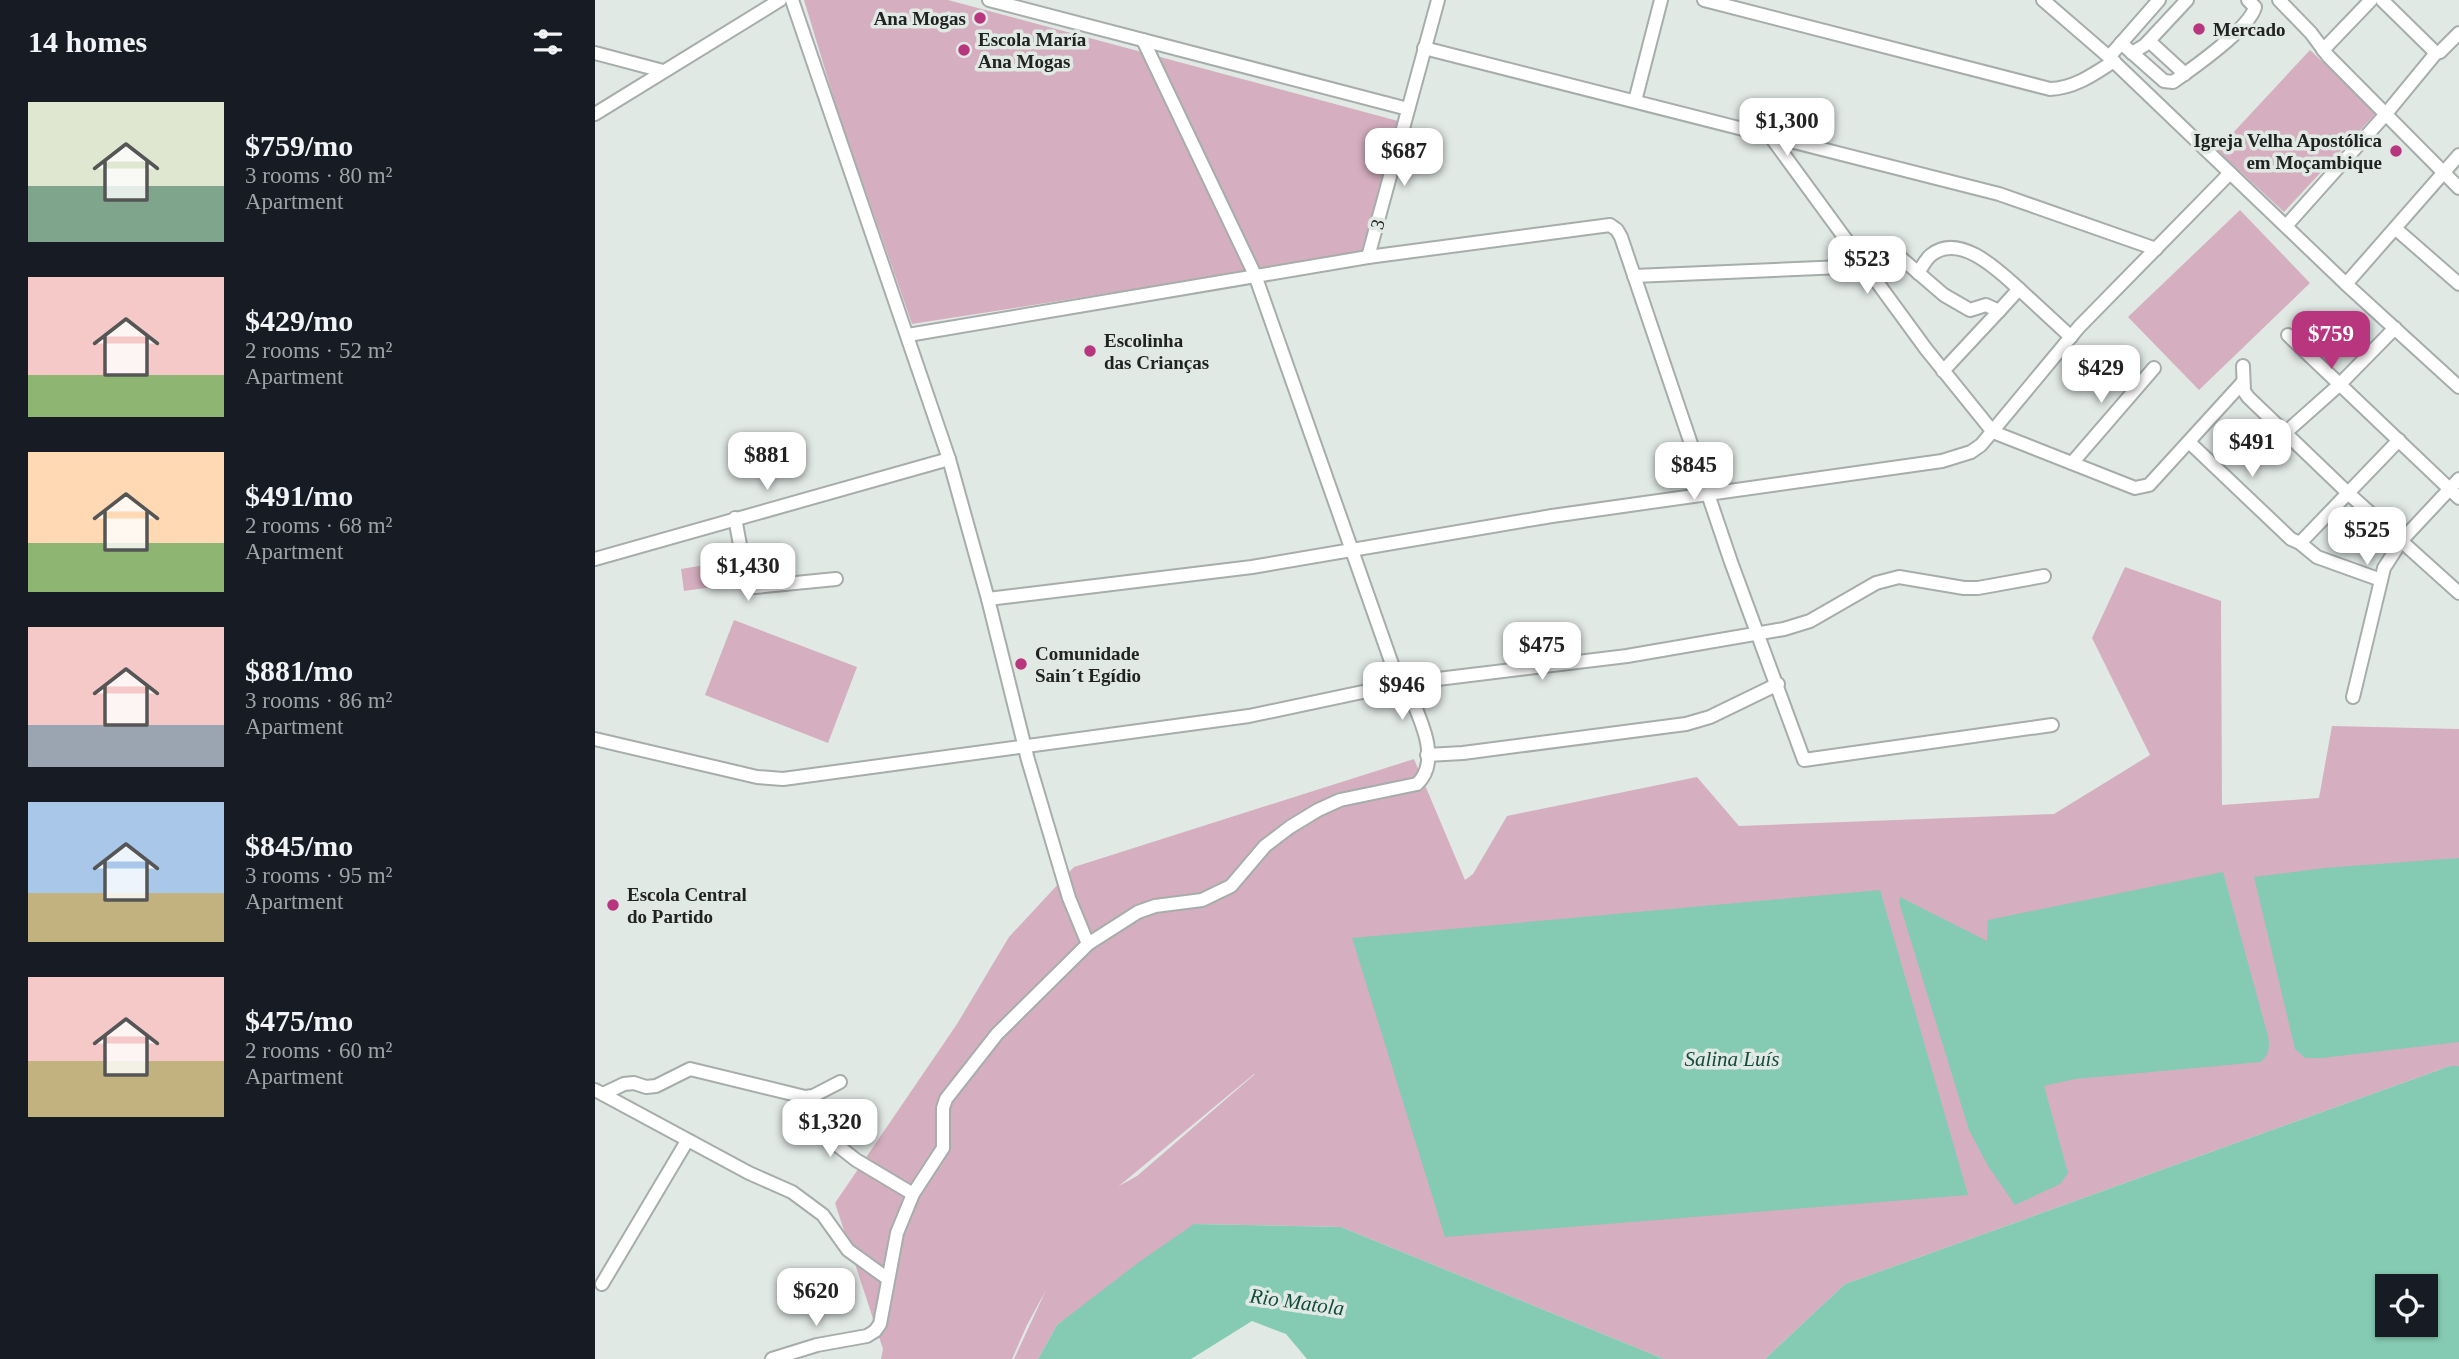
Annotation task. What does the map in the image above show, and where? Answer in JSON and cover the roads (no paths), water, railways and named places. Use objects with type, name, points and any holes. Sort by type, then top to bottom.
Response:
[{"type":"street","points":[[595,114],[780,0]]},
{"type":"street","points":[[792,0],[949,459],[1025,746],[1069,898],[1088,944]]},
{"type":"street","points":[[989,0],[1408,109]]},
{"type":"street","name":"3","points":[[1368,257],[1438,0]]},
{"type":"street","points":[[1635,101],[1661,0]]},
{"type":"street","points":[[1704,0],[2050,89],[2061,89],[2086,79],[2111,59],[2121,43],[2159,0]]},
{"type":"street","points":[[2043,0],[2111,59],[2346,284],[2459,387]]},
{"type":"street","points":[[2132,52],[2149,41],[2187,0]]},
{"type":"street","points":[[2121,43],[2165,82],[2173,82],[2209,57],[2251,16],[2255,7],[2248,0]]},
{"type":"street","points":[[2279,0],[2385,115],[2459,188]]},
{"type":"street","points":[[2323,50],[2371,0]]},
{"type":"street","points":[[2382,0],[2436,53]]},
{"type":"street","points":[[2285,226],[2385,115],[2436,53],[2459,33]]},
{"type":"street","points":[[772,1359],[817,1345],[867,1336],[876,1331],[880,1324],[897,1233],[913,1194],[943,1148],[943,1108],[946,1099],[997,1034],[1088,944],[1138,912],[1155,906],[1202,900],[1231,886],[1265,846],[1318,810],[1340,800],[1417,784],[1424,778],[1428,768],[1424,733],[1402,683],[1352,550],[1255,275],[1143,40]]},
{"type":"street","points":[[2149,41],[2185,74]]},
{"type":"street","points":[[1425,48],[1999,194],[2156,249]]},
{"type":"street","points":[[595,53],[663,71]]},
{"type":"street","points":[[1771,137],[1943,371],[1993,432],[2135,488],[2143,488],[2149,485],[2243,382]]},
{"type":"street","points":[[2346,284],[2459,155]]},
{"type":"street","points":[[988,599],[1194,576],[1708,493],[1942,461],[1971,452],[1982,445],[2071,337],[2230,173]]},
{"type":"street","points":[[908,335],[1368,257],[1610,225],[1621,237],[1757,634],[1778,684],[1804,760],[2052,725]]},
{"type":"street","points":[[2396,229],[2457,278]]},
{"type":"street","points":[[1918,273],[1932,254],[1950,248],[1961,248],[1983,260],[2019,289],[2071,337]]},
{"type":"street","points":[[1634,276],[1867,269],[1894,252],[1944,295],[1970,310],[1986,305],[1999,311]]},
{"type":"street","points":[[1943,371],[2019,289]]},
{"type":"street","points":[[2285,433],[2339,385],[2395,328]]},
{"type":"street","points":[[2288,335],[2399,440],[2456,488],[2402,540],[2387,561],[2353,697]]},
{"type":"street","points":[[2243,366],[2244,391],[2248,397],[2349,494],[2458,589]]},
{"type":"street","points":[[2072,463],[2154,368]]},
{"type":"street","points":[[2300,542],[2399,440]]},
{"type":"street","points":[[2189,442],[2291,539],[2300,542],[2317,558],[2381,580]]},
{"type":"street","points":[[595,559],[949,459]]},
{"type":"street","points":[[735,519],[746,577],[755,587],[836,579]]},
{"type":"street","points":[[595,739],[768,779],[1249,716],[1402,683],[1627,656],[1757,634],[1810,621],[1831,611],[1859,591],[1899,577],[1978,588],[2044,576]]},
{"type":"street","points":[[1427,755],[1463,753],[1686,724],[1710,717],[1778,684]]},
{"type":"street","points":[[599,1092],[624,1084],[656,1086],[690,1069],[796,1096],[813,1096],[840,1082]]},
{"type":"street","points":[[599,1092],[748,1173],[792,1192],[823,1215],[848,1250],[888,1279]]},
{"type":"street","points":[[813,1096],[805,1115],[808,1125],[830,1138],[856,1160],[913,1194]]},
{"type":"street","points":[[602,1284],[687,1141]]},
{"type":"water","points":[[2459,858],[2459,1042],[2305,1058],[2295,1049],[2254,877],[2324,868]]},
{"type":"water","points":[[2223,872],[2268,1036],[2266,1056],[2261,1062],[2075,1079],[2044,1086],[2068,1173],[2060,1184],[2015,1205],[1988,1166],[1969,1130],[1899,902],[1900,897],[1987,941],[1988,920]]},
{"type":"water","name":"Salina Luís","points":[[1880,890],[1968,1195],[1445,1237],[1352,938]]},
{"type":"water","points":[[2450,1066],[2459,1066],[2459,1359],[1765,1359],[1845,1284]]},
{"type":"water","name":"Rio Matola","points":[[1194,1224],[1341,1227],[1664,1359],[1307,1359],[1286,1334],[1252,1321],[1191,1359],[1038,1359],[1057,1325]]},
{"type":"place","name":"Ana Mogas","points":[[980,18]]},
{"type":"place","name":"Mercado","points":[[2199,29]]},
{"type":"place","name":"Escola María Ana Mogas","points":[[964,50]]},
{"type":"place","name":"Igreja Velha Apostólica em Moçambique","points":[[2396,151]]},
{"type":"place","name":"Escolinha das Crianças","points":[[1090,351]]},
{"type":"place","name":"Comunidade Sain´t Egídio","points":[[1021,664]]},
{"type":"place","name":"Escola Central do Partido","points":[[613,905]]}]
